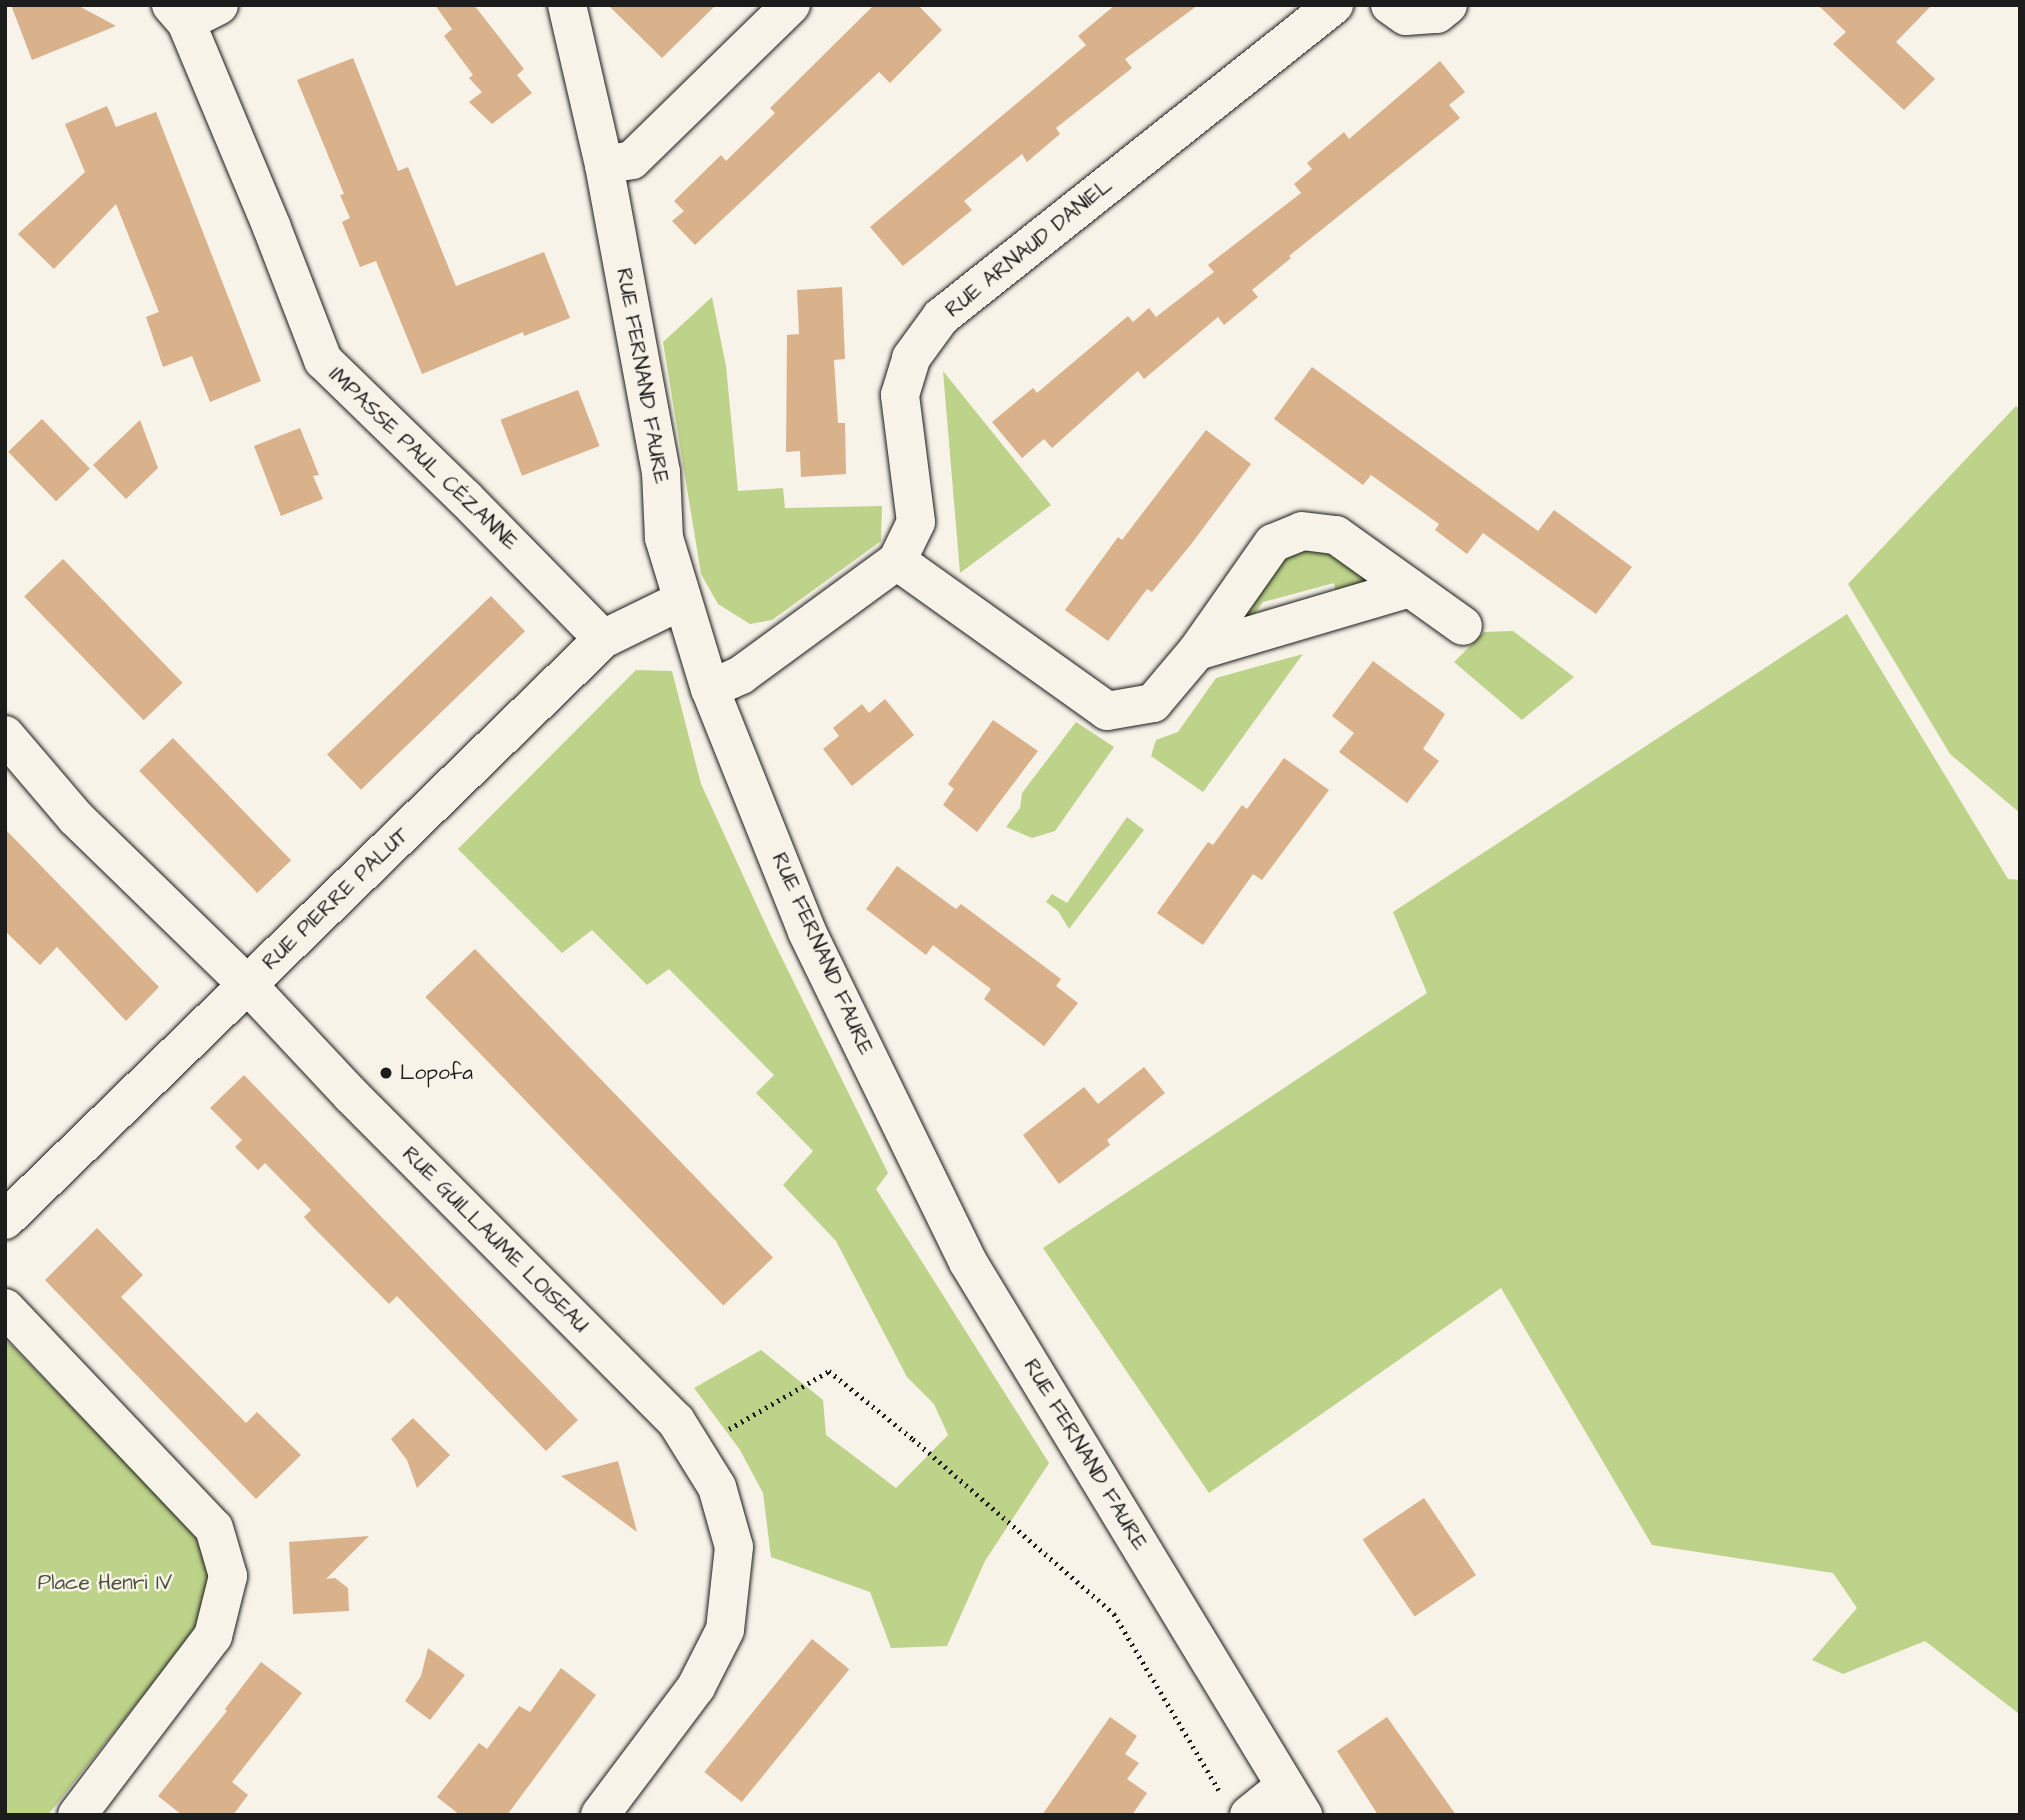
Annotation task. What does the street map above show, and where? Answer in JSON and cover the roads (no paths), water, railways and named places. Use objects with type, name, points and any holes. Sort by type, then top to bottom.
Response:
[{"type":"street","name":"IMPASSE PAUL CÉZANNE","points":[[219,5],[178,13],[272,228],[323,360],[465,498],[603,639]]},
{"type":"street","name":"RUE FERNAND FAURE","points":[[567,5],[604,165],[662,472],[664,538],[710,689],[807,932],[968,1262],[1294,1800]]},
{"type":"street","points":[[604,165],[632,160],[791,5]]},
{"type":"street","name":"RUE ARNAUD DANIEL","points":[[710,689],[741,675],[897,561],[916,522],[900,395],[911,358],[941,317],[1335,5]]},
{"type":"street","points":[[1390,5],[1406,16],[1437,14],[1448,5]]},
{"type":"street","points":[[897,561],[1107,711],[1153,703],[1197,651],[1273,544],[1302,531],[1336,535],[1463,626]]},
{"type":"street","points":[[1197,651],[1410,587]]},
{"type":"street","name":"RUE PIERRE PALUT","points":[[5,1220],[603,639],[681,601]]},
{"type":"street","name":"RUE GUILLAUME LOISEAU","points":[[5,735],[76,818],[248,985],[351,1095],[676,1421],[717,1487],[734,1546],[725,1630],[696,1687],[600,1815]]},
{"type":"street","points":[[5,1308],[214,1528],[228,1576],[214,1636],[77,1815]]},
{"type":"street","points":[[1249,1815],[1294,1800]]},
{"type":"place","name":"Lopofa","points":[[386,1073]]},
{"type":"park label","name":"Place Henri IV","points":[[105,1583]]}]
